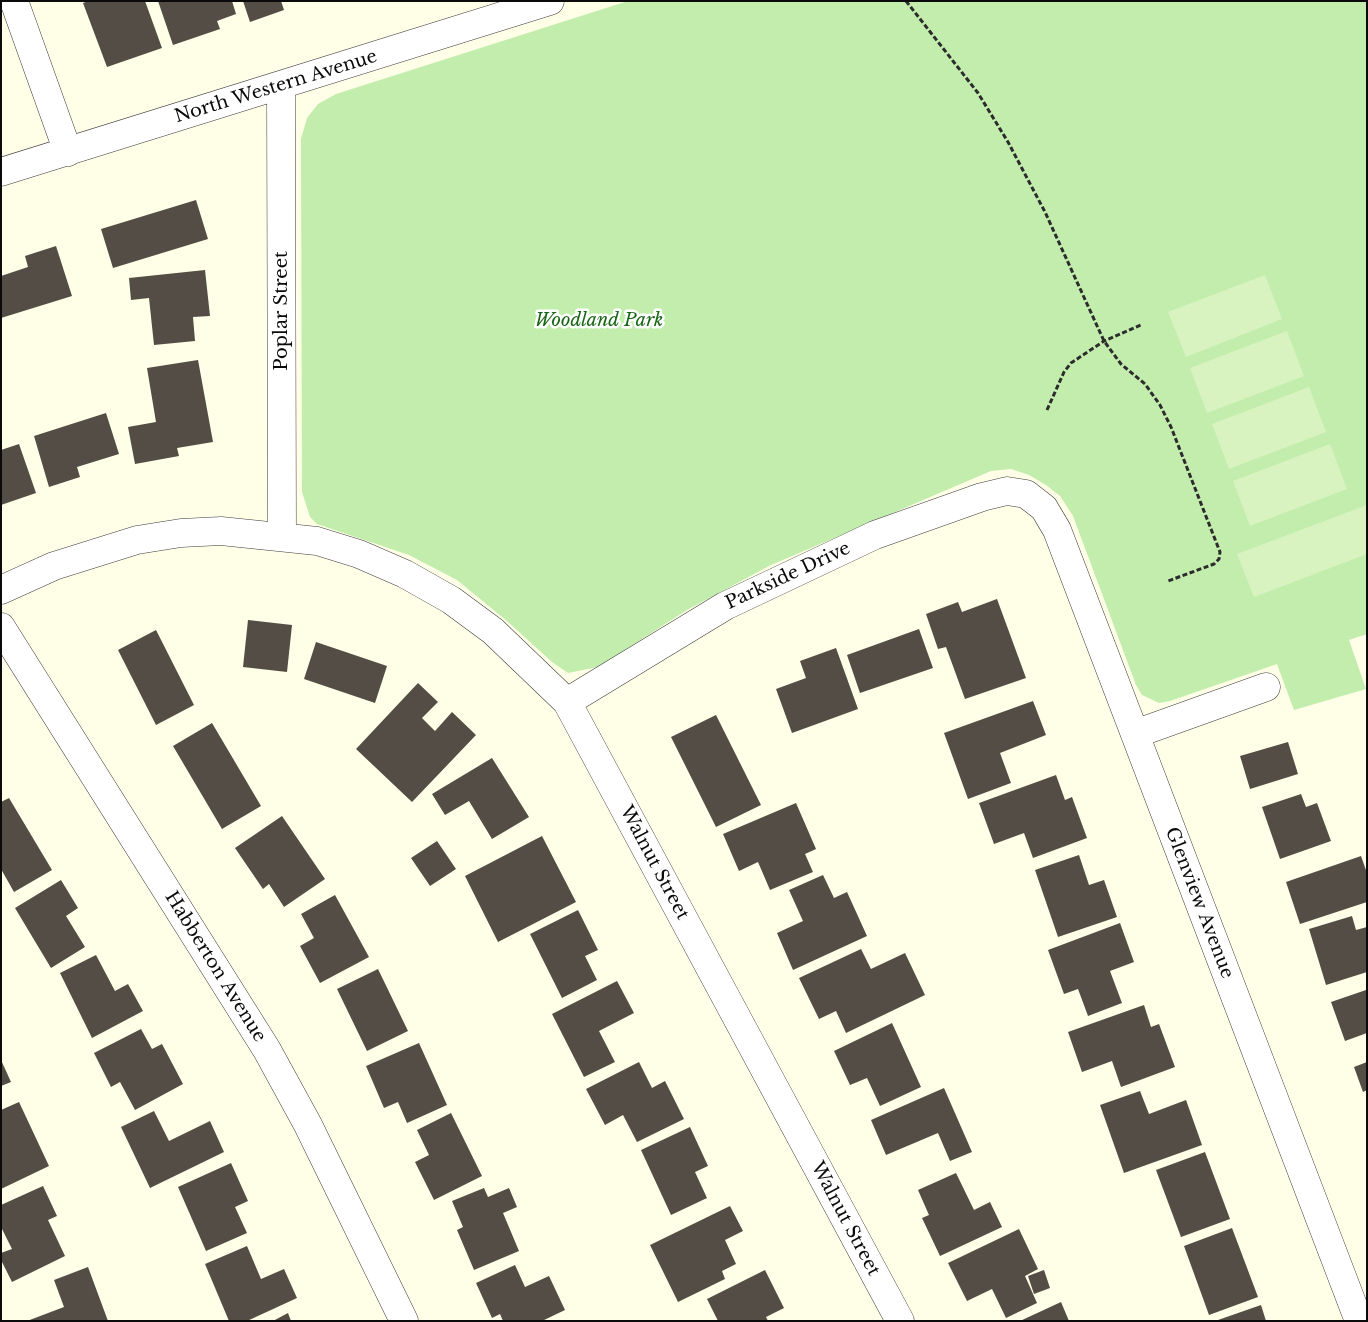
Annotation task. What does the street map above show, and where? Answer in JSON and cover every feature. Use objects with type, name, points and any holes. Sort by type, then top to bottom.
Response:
[{"type":"street","points":[[14,1],[68,152]]},
{"type":"street","name":"North Western Avenue","points":[[1,172],[550,1]]},
{"type":"street","name":"Poplar Street","points":[[282,86],[282,536]]},
{"type":"street","name":"Parkside Drive","points":[[567,702],[725,606],[875,535],[982,497],[1007,491],[1026,494]]},
{"type":"street","name":"Glenview Avenue","points":[[1026,494],[1044,508],[1057,530],[1359,1321]]},
{"type":"street","points":[[1,590],[54,566],[137,540],[181,533],[221,531],[282,536]]},
{"type":"street","name":"Walnut Street","points":[[282,536],[317,541],[359,554],[404,574],[452,600],[507,644],[567,702],[900,1321]]},
{"type":"street","name":"Habberton Avenue","points":[[1,627],[267,1050],[308,1125],[404,1321]]},
{"type":"street","points":[[1135,734],[1266,686]]},
{"type":"path","points":[[906,1],[978,93],[1008,142],[1072,270],[1104,341],[1121,364],[1145,384],[1160,404],[1220,552],[1219,559],[1214,564],[1168,581]]},
{"type":"path","points":[[1047,410],[1064,372],[1071,363],[1104,341],[1141,325]]},
{"type":"green space","name":"Woodland Park","points":[[628,1],[1367,1],[1367,634],[1349,640],[1366,689],[1294,710],[1277,664],[1170,701],[1159,703],[1142,695],[1136,685],[1073,516],[1060,496],[1046,485],[1029,475],[1011,469],[991,471],[771,565],[687,610],[598,667],[568,673],[552,662],[507,621],[457,580],[409,555],[317,524],[310,517],[302,492],[301,139],[307,118],[318,104],[336,94]]},
{"type":"green space","points":[[1265,275],[1282,319],[1186,357],[1168,312]]},
{"type":"green space","points":[[1287,331],[1304,376],[1207,413],[1190,368]]},
{"type":"green space","points":[[1309,387],[1326,432],[1229,469],[1212,424]]},
{"type":"green space","points":[[1330,444],[1347,489],[1250,526],[1233,481]]},
{"type":"green space","points":[[1367,505],[1367,554],[1254,597],[1237,554]]},
{"type":"building","points":[[88,1],[145,1],[162,48],[107,67],[83,3]]},
{"type":"building","points":[[158,1],[232,1],[236,14],[217,21],[220,29],[173,45]]},
{"type":"building","points":[[243,1],[281,1],[284,10],[250,22]]},
{"type":"building","points":[[196,200],[208,239],[113,268],[101,229]]},
{"type":"building","points":[[56,246],[72,296],[1,318],[1,276],[28,267],[25,256]]},
{"type":"building","points":[[205,270],[210,316],[193,317],[195,341],[154,345],[149,298],[131,300],[129,278]]},
{"type":"building","points":[[198,360],[213,442],[177,448],[179,456],[135,464],[128,427],[156,422],[147,368]]},
{"type":"building","points":[[106,413],[119,454],[77,467],[80,477],[49,487],[34,436]]},
{"type":"building","points":[[19,444],[36,493],[1,505],[1,450]]},
{"type":"building","points":[[997,599],[1026,678],[965,699],[946,647],[938,649],[926,614],[958,602],[962,612]]},
{"type":"building","points":[[248,620],[292,625],[287,672],[243,667]]},
{"type":"building","points":[[919,629],[933,668],[860,693],[847,655]]},
{"type":"building","points":[[156,630],[194,705],[156,725],[118,650]]},
{"type":"building","points":[[316,642],[387,666],[375,703],[304,679]]},
{"type":"building","points":[[836,648],[858,709],[792,733],[776,689],[806,678],[800,661]]},
{"type":"building","points":[[418,683],[438,702],[422,718],[435,731],[452,712],[476,735],[412,802],[356,749]]},
{"type":"building","points":[[1033,701],[1046,735],[1000,753],[1011,783],[968,799],[944,733]]},
{"type":"building","points":[[716,715],[761,805],[716,827],[671,737]]},
{"type":"building","points":[[212,723],[261,806],[222,829],[173,746]]},
{"type":"building","points":[[1288,742],[1298,774],[1250,789],[1240,756]]},
{"type":"building","points":[[492,758],[529,817],[492,839],[469,801],[445,815],[432,794]]},
{"type":"building","points":[[1056,775],[1065,800],[1072,797],[1087,838],[1033,858],[1024,833],[994,844],[979,803]]},
{"type":"building","points":[[1301,794],[1306,807],[1317,803],[1331,841],[1280,859],[1262,807]]},
{"type":"building","points":[[9,798],[52,870],[14,892],[1,869],[1,802]]},
{"type":"building","points":[[796,803],[816,849],[805,854],[813,872],[770,890],[758,862],[739,871],[723,834]]},
{"type":"building","points":[[282,816],[325,879],[284,907],[269,884],[263,889],[235,848]]},
{"type":"building","points":[[542,836],[576,902],[498,942],[465,876]]},
{"type":"building","points":[[437,841],[456,869],[430,886],[411,858]]},
{"type":"building","points":[[1079,855],[1089,885],[1104,880],[1117,917],[1058,937],[1035,870]]},
{"type":"building","points":[[1361,856],[1367,873],[1367,902],[1300,924],[1286,882]]},
{"type":"building","points":[[823,875],[834,898],[847,892],[867,936],[793,970],[777,933],[803,921],[789,890]]},
{"type":"building","points":[[61,880],[78,908],[66,916],[85,947],[51,968],[15,908]]},
{"type":"building","points":[[335,895],[369,957],[320,983],[300,946],[314,938],[301,914]]},
{"type":"building","points":[[578,910],[598,950],[585,956],[597,980],[562,998],[530,934]]},
{"type":"building","points":[[1352,916],[1356,930],[1367,927],[1367,972],[1326,985],[1309,929]]},
{"type":"building","points":[[1120,923],[1134,962],[1110,971],[1122,1003],[1088,1016],[1078,989],[1064,994],[1048,950]]},
{"type":"building","points":[[861,949],[871,969],[905,953],[925,995],[846,1033],[836,1011],[819,1019],[799,978]]},
{"type":"building","points":[[96,955],[115,991],[128,984],[143,1011],[92,1038],[60,973]]},
{"type":"building","points":[[378,969],[408,1031],[367,1051],[337,989]]},
{"type":"building","points":[[617,981],[634,1013],[599,1031],[615,1062],[584,1077],[552,1014]]},
{"type":"building","points":[[1366,990],[1367,1033],[1345,1041],[1331,1002]]},
{"type":"building","points":[[1144,1005],[1151,1027],[1159,1024],[1175,1067],[1121,1087],[1112,1061],[1082,1072],[1068,1032]]},
{"type":"building","points":[[892,1023],[921,1087],[880,1106],[867,1078],[850,1085],[834,1051]]},
{"type":"building","points":[[141,1029],[152,1049],[162,1044],[183,1084],[135,1110],[120,1082],[111,1087],[94,1053]]},
{"type":"building","points":[[419,1043],[447,1105],[407,1123],[398,1102],[384,1108],[366,1066]]},
{"type":"building","points":[[1,1060],[11,1082],[1,1086]]},
{"type":"building","points":[[639,1062],[652,1088],[665,1081],[684,1119],[637,1142],[623,1115],[605,1125],[586,1089]]},
{"type":"building","points":[[1367,1062],[1367,1090],[1363,1092],[1354,1067]]},
{"type":"building","points":[[944,1088],[972,1152],[950,1161],[938,1133],[886,1155],[871,1120]]},
{"type":"building","points":[[1140,1091],[1149,1114],[1186,1100],[1202,1145],[1124,1173],[1100,1105]]},
{"type":"building","points":[[19,1102],[49,1166],[1,1189],[1,1110]]},
{"type":"building","points":[[154,1111],[169,1141],[210,1121],[224,1152],[150,1188],[121,1127]]},
{"type":"building","points":[[451,1113],[482,1176],[434,1200],[415,1162],[429,1155],[417,1130]]},
{"type":"building","points":[[690,1127],[708,1166],[695,1172],[707,1198],[671,1215],[641,1150]]},
{"type":"building","points":[[1205,1152],[1230,1219],[1181,1237],[1156,1170]]},
{"type":"building","points":[[231,1163],[248,1201],[235,1207],[247,1233],[206,1251],[178,1187]]},
{"type":"building","points":[[956,1173],[974,1210],[990,1202],[1002,1227],[940,1256],[922,1218],[929,1215],[918,1190]]},
{"type":"building","points":[[43,1186],[57,1216],[48,1220],[65,1256],[12,1282],[1,1260],[1,1253],[12,1249],[1,1227],[1,1205]]},
{"type":"building","points":[[484,1188],[488,1197],[509,1188],[517,1207],[503,1213],[519,1251],[474,1270],[457,1230],[463,1227],[452,1201]]},
{"type":"building","points":[[730,1206],[743,1231],[725,1240],[736,1264],[722,1271],[725,1279],[678,1302],[650,1245]]},
{"type":"building","points":[[1232,1228],[1258,1297],[1209,1315],[1184,1246]]},
{"type":"building","points":[[1019,1229],[1038,1269],[1025,1276],[1037,1303],[1006,1318],[992,1289],[967,1301],[948,1263]]},
{"type":"building","points":[[247,1246],[261,1279],[284,1269],[297,1298],[247,1321],[229,1321],[205,1264]]},
{"type":"building","points":[[515,1265],[525,1287],[549,1276],[565,1310],[542,1321],[503,1321],[500,1314],[492,1318],[476,1283]]},
{"type":"building","points":[[88,1267],[108,1321],[27,1321],[64,1307],[54,1280]]},
{"type":"building","points":[[765,1270],[784,1308],[766,1317],[768,1321],[718,1321],[707,1299]]},
{"type":"building","points":[[1044,1270],[1050,1288],[1034,1294],[1028,1276]]},
{"type":"building","points":[[1061,1302],[1069,1321],[1020,1321]]},
{"type":"building","points":[[1261,1305],[1266,1321],[1218,1321],[1218,1320]]},
{"type":"building","points":[[288,1313],[291,1321],[273,1321]]}]
